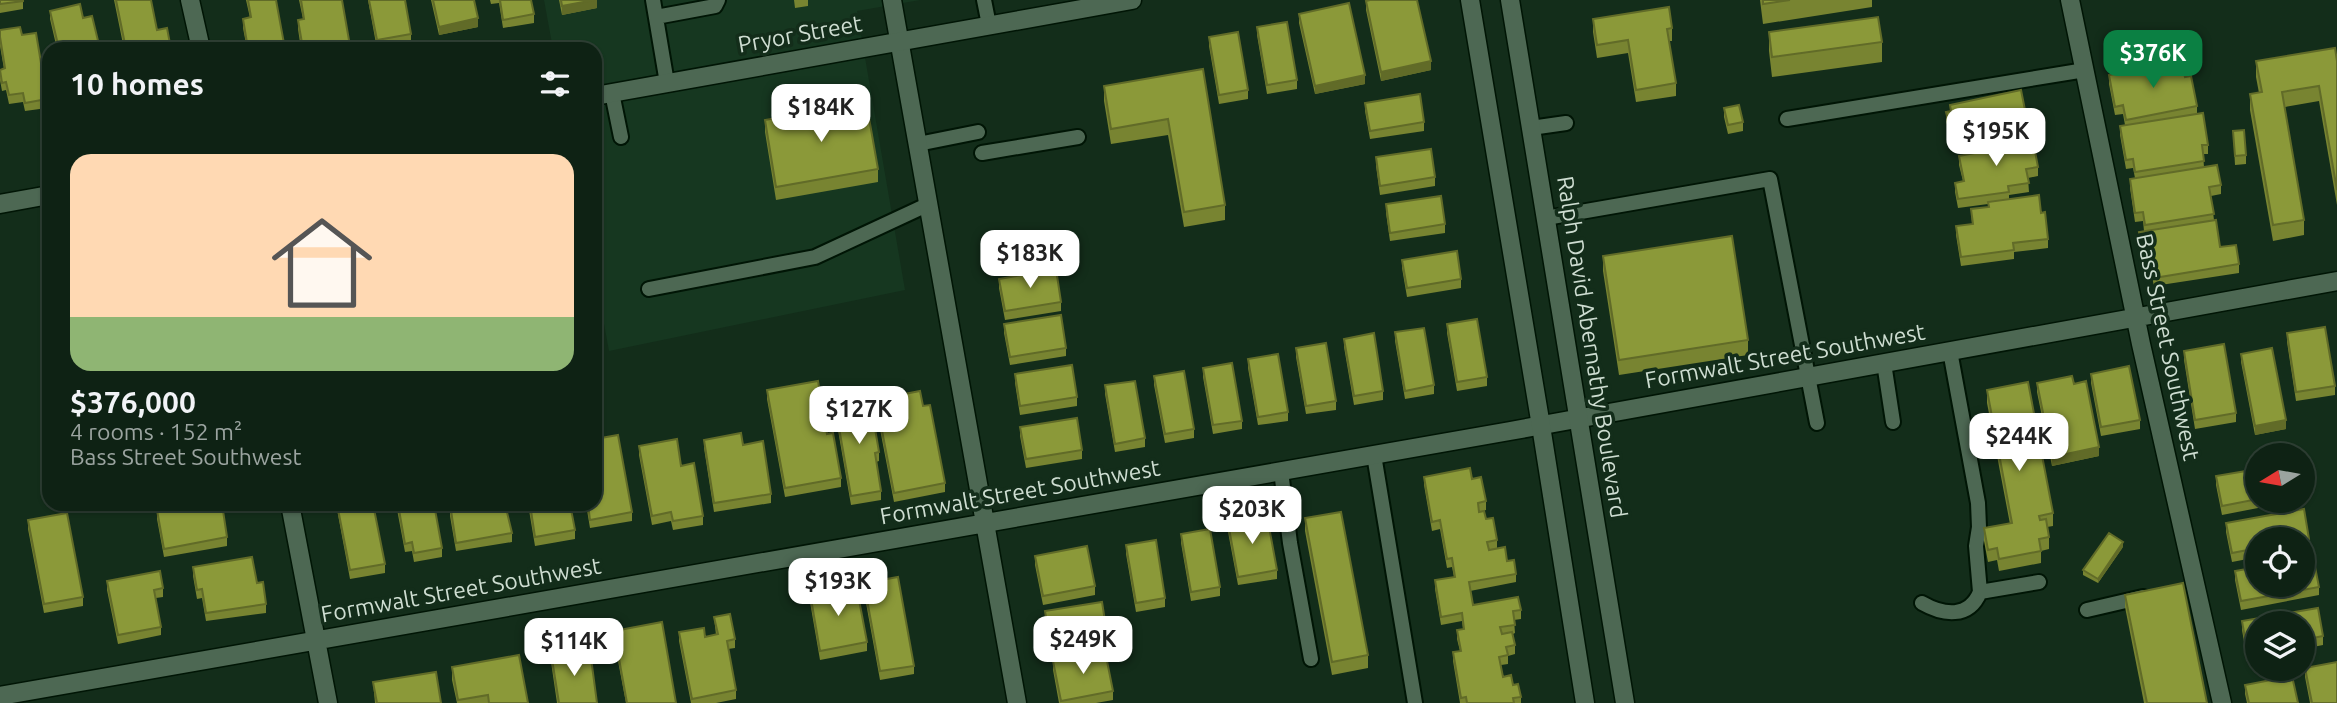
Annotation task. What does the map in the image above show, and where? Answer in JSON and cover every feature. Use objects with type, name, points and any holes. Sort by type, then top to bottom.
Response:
[{"type":"street","points":[[190,0],[199,42]]},
{"type":"street","points":[[892,0],[1017,703]]},
{"type":"street","name":"Pryor Street","points":[[604,95],[1132,0]]},
{"type":"street","points":[[1470,0],[1585,703]]},
{"type":"street","name":"Ralph David Abernathy Boulevard","points":[[1510,0],[1625,703]]},
{"type":"street","name":"Bass Street Southwest","points":[[2070,0],[2189,587],[2222,703]]},
{"type":"street","points":[[0,204],[42,196]]},
{"type":"street","name":"Formwalt Street Southwest","points":[[0,696],[1541,426],[2337,281]]},
{"type":"street","points":[[291,511],[328,703]]},
{"type":"lane","points":[[653,0],[667,83]]},
{"type":"lane","points":[[656,18],[715,6],[718,0]]},
{"type":"lane","points":[[984,0],[989,25]]},
{"type":"lane","points":[[1787,119],[2085,70]]},
{"type":"lane","points":[[604,95],[621,137]]},
{"type":"lane","points":[[1531,128],[1566,123]]},
{"type":"lane","points":[[918,144],[978,132]]},
{"type":"lane","points":[[982,153],[1078,137]]},
{"type":"lane","points":[[1546,218],[1770,178],[1817,423]]},
{"type":"lane","points":[[649,289],[815,257],[929,204]]},
{"type":"lane","points":[[1922,603],[1936,611],[1964,610],[1975,603],[1980,592],[1976,546],[1979,527],[1978,503],[1950,351]]},
{"type":"lane","points":[[1884,363],[1893,422]]},
{"type":"lane","points":[[1374,455],[1415,703]]},
{"type":"lane","points":[[1281,471],[1290,543],[1311,659]]},
{"type":"lane","points":[[1980,592],[2039,582]]},
{"type":"lane","points":[[2087,610],[2155,594]]},
{"type":"shaded area","points":[[544,0],[920,0],[857,11],[905,290],[609,351],[602,313],[602,42],[552,42]]},
{"type":"building","points":[[0,0],[23,0],[23,1],[0,4]]},
{"type":"building","points":[[116,0],[151,0],[157,30],[167,28],[170,42],[125,42]]},
{"type":"building","points":[[248,0],[276,0],[284,42],[247,42],[243,19],[251,17]]},
{"type":"building","points":[[301,0],[342,0],[349,42],[302,42],[298,20],[304,19]]},
{"type":"building","points":[[369,0],[405,0],[411,34],[377,40]]},
{"type":"building","points":[[433,0],[474,0],[478,18],[439,27]]},
{"type":"building","points":[[500,0],[531,0],[534,14],[503,20]]},
{"type":"building","points":[[561,0],[594,0],[562,6]]},
{"type":"building","points":[[1417,0],[1431,61],[1381,72],[1366,1]]},
{"type":"building","points":[[1763,0],[1790,0],[1763,4]]},
{"type":"building","points":[[1349,3],[1365,75],[1315,86],[1299,14]]},
{"type":"building","points":[[80,4],[83,18],[92,16],[98,42],[57,42],[50,11]]},
{"type":"building","points":[[1669,7],[1672,28],[1667,29],[1676,83],[1636,90],[1628,40],[1597,45],[1593,19]]},
{"type":"building","points":[[1878,17],[1882,42],[1772,57],[1769,32]]},
{"type":"building","points":[[1287,22],[1297,80],[1267,85],[1257,27]]},
{"type":"building","points":[[20,27],[22,35],[36,33],[42,69],[42,100],[25,103],[23,93],[9,95],[6,82],[2,83],[0,70],[5,68],[0,30]]},
{"type":"building","points":[[1238,32],[1248,90],[1219,95],[1209,37]]},
{"type":"building","points":[[2335,48],[2337,190],[2319,86],[2282,92],[2304,220],[2273,225],[2250,94],[2262,92],[2256,61]]},
{"type":"building","points":[[2181,61],[2185,77],[2191,76],[2197,106],[2126,120],[2123,105],[2115,107],[2109,75]]},
{"type":"building","points":[[1203,69],[1225,205],[1184,212],[1168,119],[1111,129],[1104,86]]},
{"type":"building","points":[[2021,90],[2026,115],[2016,117],[2018,129],[1958,142],[1954,123],[1949,124],[1946,112],[1951,111],[1950,105]]},
{"type":"building","points":[[1420,94],[1424,122],[1370,131],[1365,103]]},
{"type":"building","points":[[819,101],[820,109],[866,101],[878,169],[776,187],[765,120],[809,112],[807,103]]},
{"type":"building","points":[[1739,105],[1743,122],[1728,125],[1724,108]]},
{"type":"building","points":[[2203,113],[2208,145],[2202,145],[2204,161],[2135,172],[2133,159],[2126,160],[2120,126]]},
{"type":"building","points":[[2244,130],[2246,155],[2235,156],[2233,131]]},
{"type":"building","points":[[2032,136],[2038,167],[2026,169],[2029,183],[2008,186],[2009,192],[1958,199],[1955,183],[1964,181],[1959,156],[1975,153],[1974,147]]},
{"type":"building","points":[[1431,149],[1435,177],[1380,186],[1376,157]]},
{"type":"building","points":[[2217,165],[2221,185],[2209,187],[2214,214],[2145,225],[2143,212],[2135,213],[2130,179]]},
{"type":"building","points":[[2039,195],[2041,213],[2045,212],[2048,239],[2013,243],[2014,250],[1961,257],[1956,226],[1973,224],[1971,209],[1989,207],[1988,202]]},
{"type":"building","points":[[1441,196],[1445,224],[1390,233],[1386,204]]},
{"type":"building","points":[[2216,220],[2220,247],[2236,245],[2239,264],[2154,278],[2151,264],[2144,265],[2139,232]]},
{"type":"building","points":[[1732,236],[1748,340],[1619,360],[1603,256]]},
{"type":"building","points":[[1457,251],[1461,279],[1407,288],[1402,260]]},
{"type":"building","points":[[1056,269],[1061,302],[1005,311],[999,279]]},
{"type":"building","points":[[1061,315],[1066,348],[1010,357],[1004,324]]},
{"type":"building","points":[[1477,319],[1487,377],[1457,382],[1447,324]]},
{"type":"building","points":[[2325,327],[2335,386],[2296,392],[2287,333]]},
{"type":"building","points":[[1424,328],[1434,385],[1405,391],[1395,332]]},
{"type":"building","points":[[1374,333],[1383,391],[1354,396],[1344,339]]},
{"type":"building","points":[[1326,343],[1336,401],[1306,406],[1296,348]]},
{"type":"building","points":[[2224,344],[2236,413],[2195,420],[2184,351]]},
{"type":"building","points":[[2272,348],[2286,420],[2255,426],[2241,354]]},
{"type":"building","points":[[1278,354],[1288,412],[1258,417],[1248,359]]},
{"type":"building","points":[[1232,363],[1242,421],[1213,425],[1203,368]]},
{"type":"building","points":[[1072,365],[1077,397],[1020,406],[1015,374]]},
{"type":"building","points":[[2129,366],[2140,420],[2101,427],[2091,374]]},
{"type":"building","points":[[1184,371],[1194,429],[1165,434],[1154,376]]},
{"type":"building","points":[[2072,376],[2074,384],[2086,381],[2099,447],[2052,457],[2037,383]]},
{"type":"building","points":[[818,381],[827,434],[833,433],[841,478],[785,488],[767,390]]},
{"type":"building","points":[[1135,381],[1145,438],[1115,444],[1105,385]]},
{"type":"building","points":[[2028,382],[2053,513],[2039,516],[2040,520],[2046,519],[2049,537],[2039,539],[2041,551],[1999,559],[1997,548],[1988,550],[1984,528],[2012,523],[1987,390]]},
{"type":"building","points":[[920,391],[923,406],[930,405],[945,483],[894,493],[879,415],[892,413],[889,397]]},
{"type":"building","points":[[870,399],[879,452],[875,453],[881,491],[851,496],[835,405]]},
{"type":"building","points":[[1077,418],[1082,450],[1026,459],[1020,427]]},
{"type":"building","points":[[741,433],[743,445],[763,441],[771,494],[714,503],[704,440]]},
{"type":"building","points":[[618,435],[632,512],[590,520],[589,511],[602,511],[602,438]]},
{"type":"building","points":[[677,439],[681,466],[694,463],[703,516],[673,521],[671,512],[652,516],[639,446]]},
{"type":"building","points":[[1470,468],[1472,479],[1481,477],[1486,501],[1478,503],[1479,512],[1484,511],[1486,519],[1493,518],[1497,540],[1487,542],[1489,550],[1505,547],[1507,561],[1514,560],[1516,574],[1469,582],[1473,605],[1518,597],[1521,610],[1513,611],[1515,625],[1500,627],[1502,634],[1512,632],[1515,645],[1506,647],[1508,655],[1499,657],[1503,677],[1511,675],[1513,685],[1518,684],[1521,697],[1513,698],[1514,703],[1467,703],[1466,697],[1461,698],[1453,652],[1461,651],[1457,630],[1464,629],[1462,613],[1441,617],[1435,580],[1455,577],[1452,558],[1447,559],[1440,520],[1432,522],[1424,477]]},
{"type":"building","points":[[2245,471],[2245,502],[2222,506],[2216,476]]},
{"type":"building","points":[[157,511],[223,511],[227,537],[164,549]]},
{"type":"building","points":[[338,511],[374,511],[385,564],[350,570]]},
{"type":"building","points":[[399,511],[435,511],[442,548],[414,553],[412,542],[405,544]]},
{"type":"building","points":[[451,511],[507,511],[512,533],[456,543]]},
{"type":"building","points":[[531,511],[571,511],[575,530],[535,537]]},
{"type":"building","points":[[1341,512],[1368,655],[1332,662],[1305,518]]},
{"type":"building","points":[[67,513],[83,597],[44,604],[28,520]]},
{"type":"building","points":[[2282,513],[2305,513],[2307,527],[2245,527],[2245,550],[2232,553],[2226,523]]},
{"type":"building","points":[[1267,516],[1277,570],[1238,577],[1228,523]]},
{"type":"building","points":[[1210,529],[1220,587],[1191,592],[1181,534]]},
{"type":"building","points":[[2109,533],[2123,542],[2098,579],[2083,570]]},
{"type":"building","points":[[1156,540],[1165,598],[1136,603],[1126,545]]},
{"type":"building","points":[[1087,546],[1095,586],[1043,596],[1035,556]]},
{"type":"building","points":[[252,557],[257,583],[263,582],[266,604],[206,613],[202,589],[197,590],[193,567]]},
{"type":"building","points":[[2315,567],[2319,587],[2315,588]]},
{"type":"building","points":[[2245,569],[2245,597],[2263,597],[2241,601],[2235,571]]},
{"type":"building","points":[[160,571],[163,588],[154,590],[161,627],[118,635],[107,581]]},
{"type":"building","points":[[898,577],[914,666],[880,671],[864,583]]},
{"type":"building","points":[[2183,583],[2207,703],[2147,703],[2125,595]]},
{"type":"building","points":[[856,584],[867,642],[820,651],[810,593]]},
{"type":"building","points":[[1102,602],[1107,634],[1050,643],[1045,611]]},
{"type":"building","points":[[2318,608],[2323,636],[2315,638],[2315,611],[2300,611]]},
{"type":"building","points":[[730,614],[735,639],[727,641],[736,690],[692,699],[679,632],[704,628],[705,637],[718,634],[714,617]]},
{"type":"building","points":[[662,622],[676,703],[627,703],[614,631]]},
{"type":"building","points":[[576,650],[578,660],[591,658],[597,703],[559,703],[551,653]]},
{"type":"building","points":[[1105,651],[1113,691],[1061,701],[1053,661]]},
{"type":"building","points":[[519,655],[528,703],[489,703],[488,695],[458,700],[452,667]]},
{"type":"building","points":[[2337,662],[2337,703],[2312,703],[2308,681],[2315,681],[2315,666]]},
{"type":"building","points":[[436,672],[441,703],[377,703],[373,682]]},
{"type":"building","points":[[2266,681],[2293,681],[2298,703],[2249,703],[2245,685]]}]
